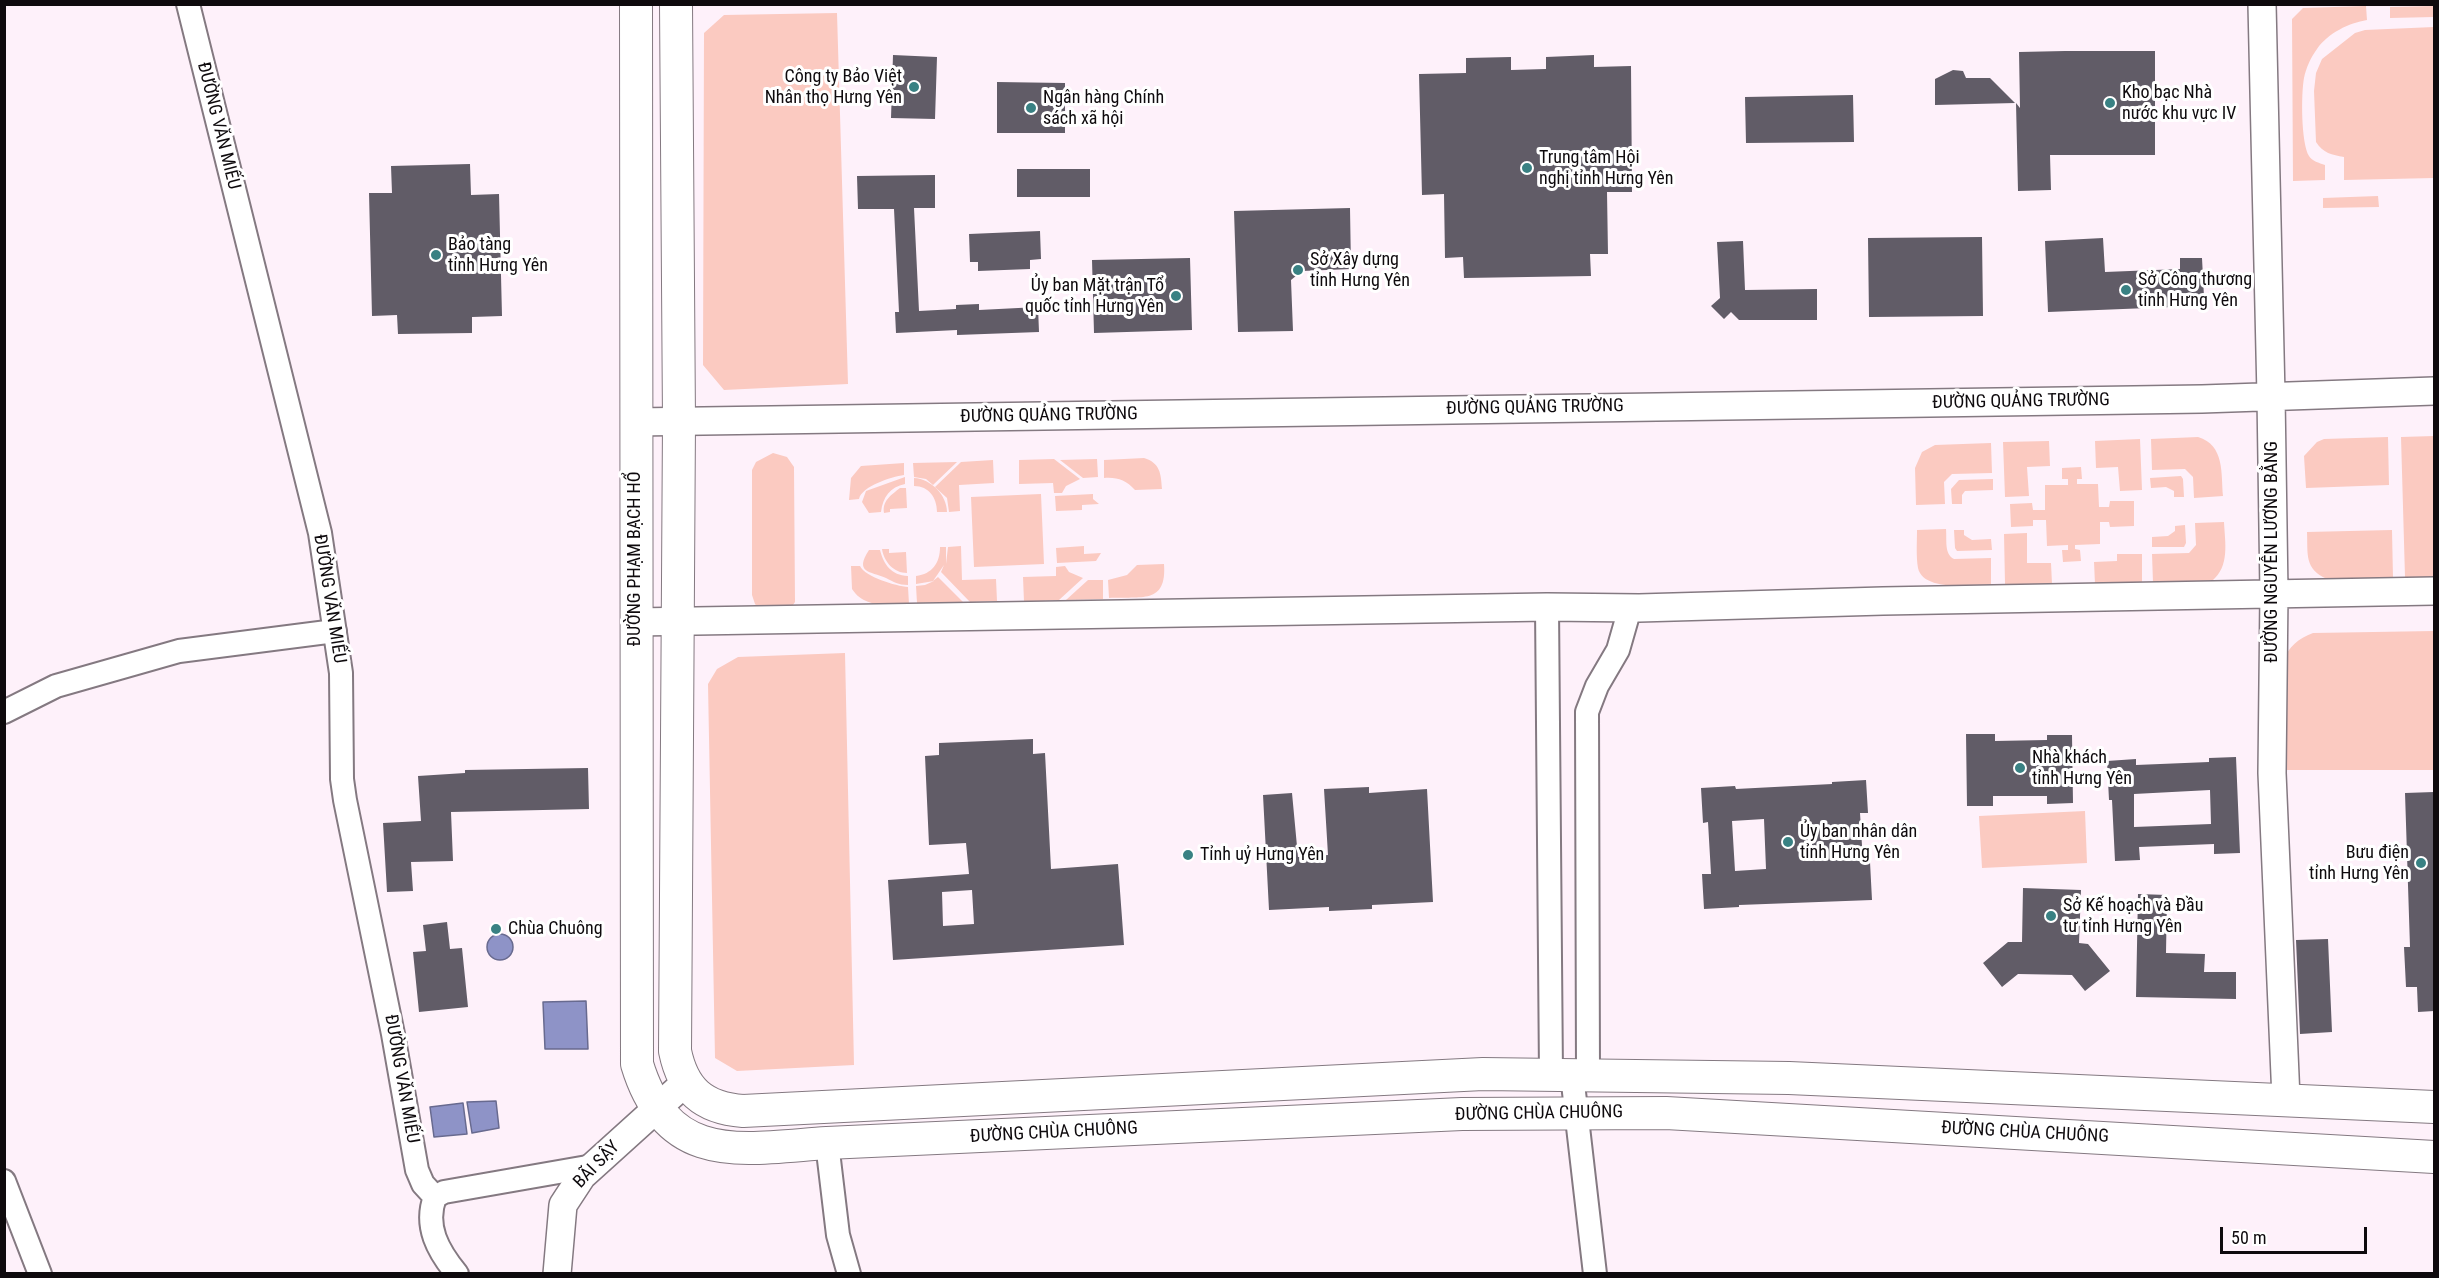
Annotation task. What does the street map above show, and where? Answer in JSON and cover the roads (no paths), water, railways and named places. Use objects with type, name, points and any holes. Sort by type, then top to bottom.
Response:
[{"type":"main road","name":"ĐƯỜNG PHẠM BẠCH HỔ","points":[[636,4],[637,1064],[644,1088],[656,1109]]},
{"type":"main road","points":[[676,4],[679,422],[675,1051],[678,1067],[686,1082]]},
{"type":"main road","name":"ĐƯỜNG CHÙA CHUÔNG","points":[[686,1082],[696,1095],[710,1104],[743,1111],[1482,1074],[1789,1078],[2434,1107]]},
{"type":"main road","points":[[1908,1083],[1908,1126]]},
{"type":"main road","points":[[1237,1086],[1239,1124]]},
{"type":"main road","name":"ĐƯỜNG CHÙA CHUÔNG","points":[[656,1109],[674,1127],[696,1140],[720,1148],[746,1149],[827,1143],[1462,1114],[1666,1113],[2434,1157]]},
{"type":"street","name":"ĐƯỜNG VĂN MIẾU","points":[[188,4],[320,533],[342,691],[342,779],[345,800],[417,1170],[423,1184],[435,1197]]},
{"type":"street","name":"ĐƯỜNG NGUYỄN LƯƠNG BẰNG","points":[[2262,4],[2274,593],[2272,773],[2286,1099]]},
{"type":"street","name":"ĐƯỜNG QUẢNG TRƯỜNG","points":[[635,422],[2202,399],[2434,391]]},
{"type":"street","points":[[635,622],[1546,607],[1630,608],[1893,600],[2434,591]]},
{"type":"street","points":[[1546,607],[1570,1075],[1595,1274]]},
{"type":"street","points":[[1570,1075],[1587,712],[1597,686],[1618,650],[1630,608]]},
{"type":"street","points":[[4,712],[56,686],[179,651],[335,631]]},
{"type":"street","name":"BÃI SẬY","points":[[557,1274],[563,1205],[582,1176],[686,1082]]},
{"type":"street","points":[[827,1143],[838,1235],[849,1274]]},
{"type":"street","points":[[457,1274],[441,1255],[433,1232],[432,1207],[435,1197],[444,1192],[593,1166]]},
{"type":"street","points":[[4,1181],[40,1274]]},
{"type":"water","points":[[500,934],[509,938],[513,947],[509,956],[500,960],[491,956],[487,947],[491,938]]},
{"type":"water","points":[[586,1001],[588,1049],[545,1049],[543,1002]]},
{"type":"water","points":[[496,1101],[499,1128],[472,1133],[467,1102]]},
{"type":"water","points":[[463,1103],[467,1134],[434,1137],[430,1107]]},
{"type":"place","name":"Công ty Bảo Việt Nhân thọ Hưng Yên","points":[[914,87]]},
{"type":"place","name":"Kho bạc Nhà nước khu vực IV","points":[[2110,103]]},
{"type":"place","name":"Ngân hàng Chính sách xã hội","points":[[1031,108]]},
{"type":"place","name":"Trung tâm Hội nghị tỉnh Hưng Yên","points":[[1527,168]]},
{"type":"place","name":"Bảo tàng tỉnh Hưng Yên","points":[[436,255]]},
{"type":"place","name":"Sở Xây dựng tỉnh Hưng Yên","points":[[1298,270]]},
{"type":"place","name":"Sở Công thương tỉnh Hưng Yên","points":[[2126,290]]},
{"type":"place","name":"Ủy ban Mặt trận Tổ quốc tỉnh Hưng Yên","points":[[1176,296]]},
{"type":"place","name":"Nhà khách tỉnh Hưng Yên","points":[[2020,768]]},
{"type":"place","name":"Ủy ban nhân dân tỉnh Hưng Yên","points":[[1788,842]]},
{"type":"place","name":"Tỉnh uỷ Hưng Yên","points":[[1188,855]]},
{"type":"place","name":"Bưu điện tỉnh Hưng Yên","points":[[2421,863]]},
{"type":"place","name":"Sở Kế hoạch và Đầu tư tỉnh Hưng Yên","points":[[2051,916]]},
{"type":"place","name":"Chùa Chuông","points":[[496,929]]}]
